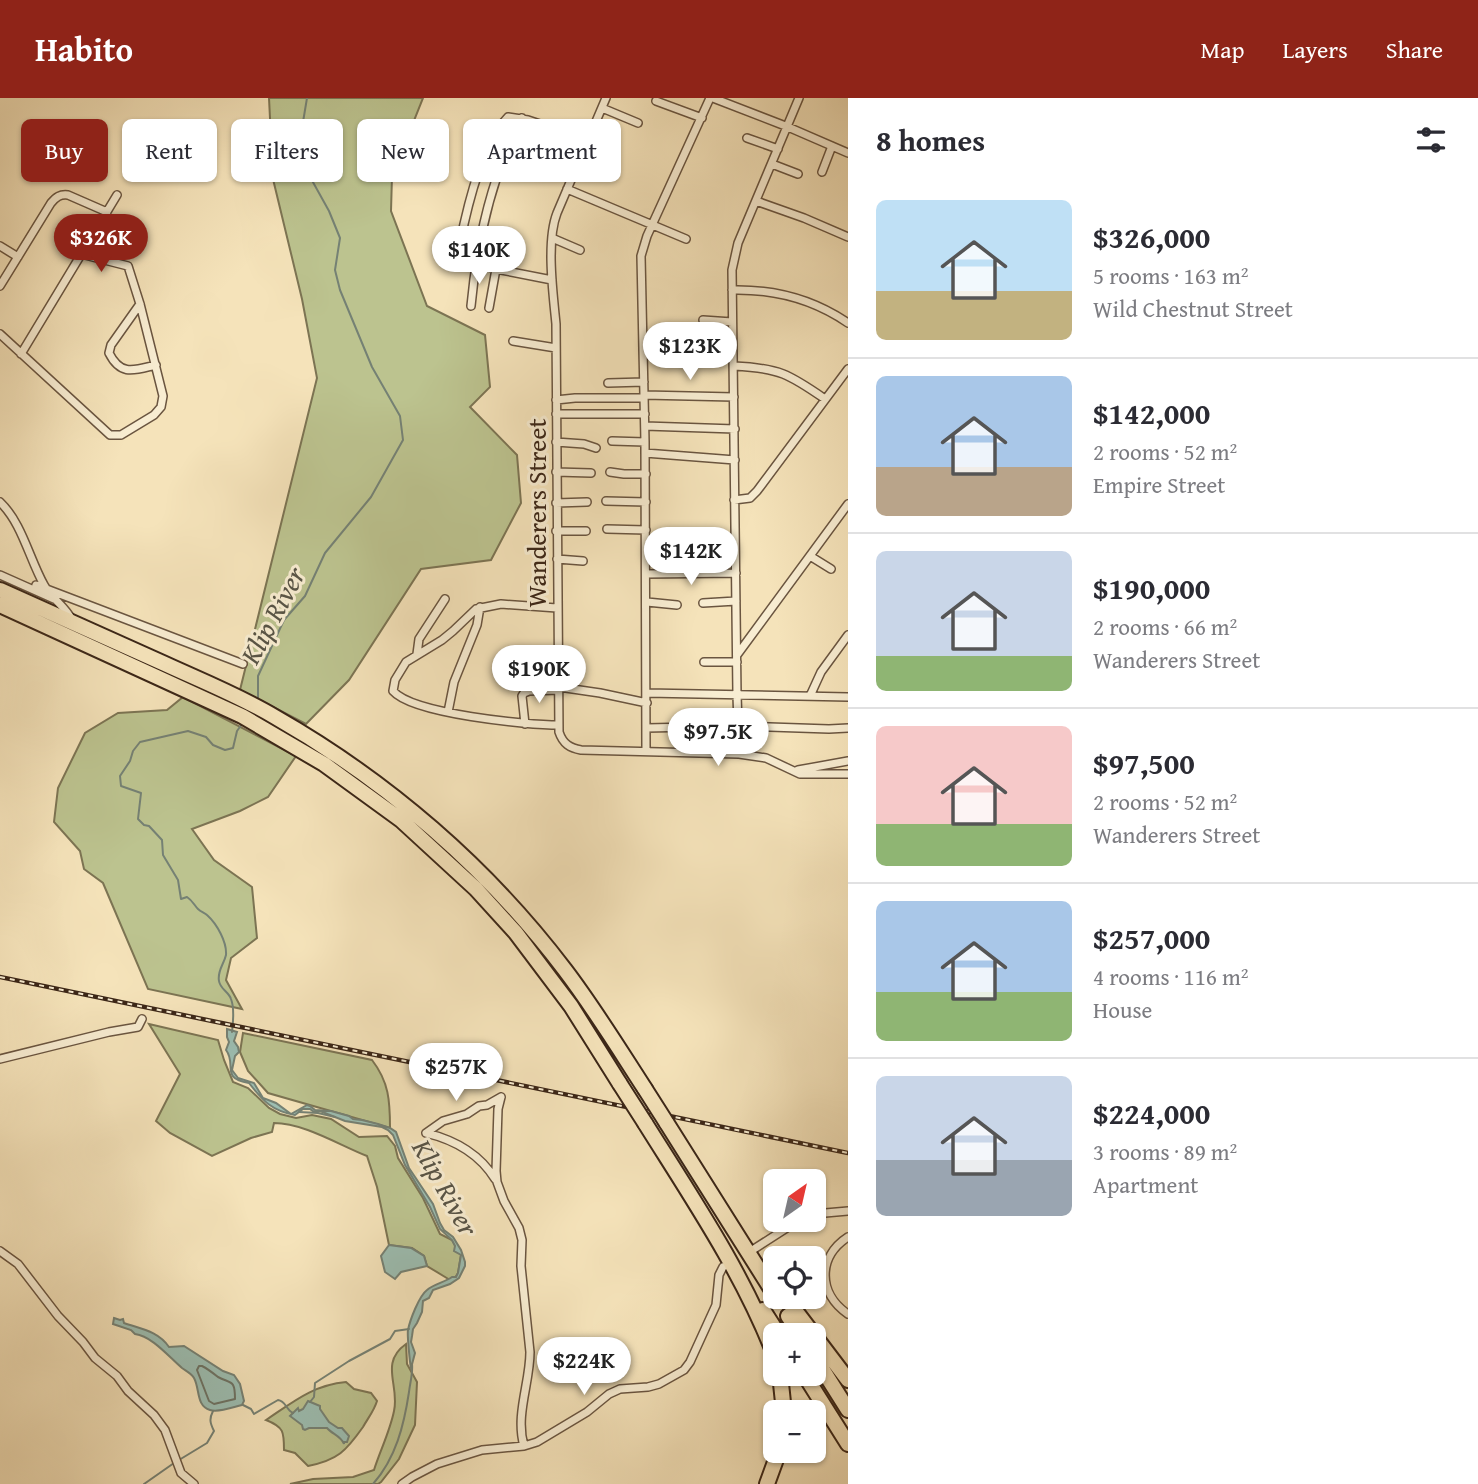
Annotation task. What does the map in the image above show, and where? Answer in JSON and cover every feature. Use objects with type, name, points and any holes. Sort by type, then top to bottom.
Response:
[{"type":"highway","points":[[0,590],[74,623],[334,753],[388,791],[445,838],[519,914],[565,970],[596,1013],[763,1275]]},
{"type":"highway","points":[[0,605],[246,709]]},
{"type":"highway","points":[[273,724],[425,841],[476,889],[516,933],[554,983],[771,1323]]},
{"type":"highway","points":[[724,1213],[763,1267]]},
{"type":"highway","points":[[704,1218],[763,1328]]},
{"type":"highway","points":[[794,1309],[848,1380]]},
{"type":"highway","points":[[826,1375],[848,1410]]},
{"type":"highway","points":[[812,1386],[848,1444]]},
{"type":"highway","points":[[767,1484],[775,1463]]},
{"type":"street","name":"Wanderers Street","points":[[596,119],[606,98]]},
{"type":"street","points":[[646,751],[644,245],[712,98],[848,153]]},
{"type":"street","points":[[739,754],[732,270],[736,251],[799,98]]},
{"type":"street","points":[[656,101],[702,118]]},
{"type":"street","points":[[601,108],[638,123]]},
{"type":"street","points":[[526,119],[510,117],[495,137],[474,184],[458,253],[461,258],[496,269],[552,280]]},
{"type":"street","points":[[471,306],[476,263],[492,190],[522,118]]},
{"type":"street","points":[[747,138],[778,149]]},
{"type":"street","points":[[822,172],[832,146]]},
{"type":"street","points":[[772,164],[797,174]]},
{"type":"street","name":"Wanderers Street","points":[[559,725],[556,324],[552,238],[553,223],[570,182]]},
{"type":"street","points":[[567,189],[687,239]]},
{"type":"street","points":[[0,286],[51,203],[60,195],[68,195],[107,212]]},
{"type":"street","points":[[21,354],[117,195]]},
{"type":"street","points":[[756,201],[848,237]]},
{"type":"street","points":[[552,238],[580,250]]},
{"type":"street","points":[[0,246],[18,257]]},
{"type":"street","points":[[0,334],[102,429],[113,436],[125,433],[154,415],[161,407],[163,396],[128,266],[81,254]]},
{"type":"street","points":[[489,308],[496,269]]},
{"type":"street","points":[[732,290],[762,290],[786,295],[822,308],[848,323]]},
{"type":"street","points":[[140,304],[111,345],[109,354],[117,365],[125,370],[156,365]]},
{"type":"street","points":[[703,320],[732,322]]},
{"type":"street","points":[[513,341],[555,348]]},
{"type":"street","points":[[643,348],[733,351]]},
{"type":"street","points":[[734,366],[781,372],[800,381],[825,399]]},
{"type":"street","points":[[734,500],[750,498],[757,491],[848,369]]},
{"type":"street","points":[[608,383],[644,382]]},
{"type":"street","points":[[556,400],[644,396],[734,397]]},
{"type":"street","points":[[556,414],[645,414]]},
{"type":"street","points":[[645,426],[735,429]]},
{"type":"street","points":[[612,441],[645,442]]},
{"type":"street","points":[[556,442],[584,443],[596,448]]},
{"type":"street","points":[[645,453],[735,460]]},
{"type":"street","points":[[556,472],[591,473]]},
{"type":"street","points":[[610,472],[646,474]]},
{"type":"street","points":[[606,501],[646,502]]},
{"type":"street","points":[[0,502],[14,520],[46,589],[67,610],[74,623]]},
{"type":"street","points":[[556,503],[587,502]]},
{"type":"street","points":[[705,662],[737,659],[810,555],[847,508]]},
{"type":"street","points":[[607,530],[646,530]]},
{"type":"street","points":[[556,531],[586,531]]},
{"type":"street","points":[[646,546],[735,543]]},
{"type":"street","points":[[810,555],[831,569]]},
{"type":"street","points":[[557,559],[583,561]]},
{"type":"street","points":[[646,574],[736,573]]},
{"type":"street","points":[[0,575],[57,600]]},
{"type":"street","points":[[36,585],[243,664]]},
{"type":"street","points":[[418,654],[419,639],[445,599]]},
{"type":"street","points":[[703,603],[736,601]]},
{"type":"street","points":[[647,602],[677,605]]},
{"type":"street","points":[[557,608],[512,604],[480,607],[442,640],[406,662],[394,680],[393,691],[401,698],[448,712],[489,720],[559,725],[563,741],[575,749],[739,754],[766,758],[800,774],[848,774]]},
{"type":"street","points":[[448,712],[454,682],[477,625],[480,607]]},
{"type":"street","points":[[810,696],[821,672],[848,635]]},
{"type":"street","points":[[525,724],[522,696],[529,691],[559,689],[600,693],[647,703]]},
{"type":"street","points":[[647,693],[848,697]]},
{"type":"street","points":[[647,728],[848,728]]},
{"type":"street","points":[[795,772],[848,761]]},
{"type":"street","points":[[0,1059],[138,1027],[142,1019]]},
{"type":"street","points":[[497,1182],[498,1109],[501,1097],[467,1114],[443,1121],[426,1133],[472,1152],[497,1182],[519,1228],[530,1352],[520,1427],[524,1446]]},
{"type":"street","points":[[826,1213],[848,1210]]},
{"type":"street","points":[[754,1249],[780,1232]]},
{"type":"street","points":[[848,1237],[832,1251],[825,1276],[830,1296],[836,1305],[848,1314]]},
{"type":"street","points":[[0,1251],[18,1264],[58,1316],[154,1415],[165,1430],[181,1473],[194,1484]]},
{"type":"street","points":[[402,1484],[437,1464],[482,1450],[537,1442],[598,1404],[609,1394],[620,1389],[659,1384],[684,1370],[716,1305],[719,1276],[723,1267]]},
{"type":"green space","points":[[269,98],[423,98],[415,119],[357,119],[357,182],[392,182],[391,211],[427,306],[485,335],[490,387],[470,407],[517,455],[521,503],[491,560],[421,569],[349,680],[306,724],[240,690],[317,378],[302,299],[274,182],[343,182],[343,119],[270,119]]},
{"type":"green space","points":[[183,697],[296,756],[268,797],[192,829],[214,860],[252,887],[257,938],[231,958],[226,980],[242,1009],[148,989],[103,883],[84,869],[80,851],[54,822],[58,788],[85,733],[118,713],[167,710]]},
{"type":"green space","points":[[149,1024],[218,1040],[233,1082],[248,1088],[269,1108],[280,1114],[296,1118],[312,1115],[331,1119],[359,1137],[387,1136],[395,1146],[398,1158],[423,1198],[440,1234],[452,1240],[461,1255],[455,1278],[450,1280],[427,1266],[424,1256],[412,1248],[389,1245],[377,1187],[367,1156],[309,1131],[285,1124],[274,1123],[272,1132],[251,1138],[212,1156],[170,1133],[156,1121],[180,1074]]},
{"type":"green space","points":[[243,1033],[372,1060],[382,1076],[387,1092],[390,1128],[268,1093],[248,1071],[240,1052]]},
{"type":"green space","points":[[406,1344],[407,1364],[417,1382],[415,1425],[399,1459],[381,1482],[290,1484],[313,1479],[353,1477],[374,1470],[394,1411],[394,1359]]},
{"type":"green space","points":[[346,1382],[354,1389],[371,1393],[377,1401],[374,1408],[346,1448],[327,1461],[308,1466],[295,1453],[284,1450],[282,1431],[266,1420],[313,1391]]},
{"type":"water","points":[[227,1029],[237,1032],[234,1041],[239,1052],[235,1056],[232,1070],[238,1078],[254,1083],[263,1098],[276,1103],[291,1114],[274,1108],[264,1100],[249,1083],[235,1078],[232,1074],[226,1050],[229,1042]]},
{"type":"water","points":[[307,1105],[315,1110],[331,1111],[396,1132],[409,1168],[433,1204],[444,1230],[453,1237],[461,1250],[465,1266],[459,1278],[433,1290],[429,1298],[423,1301],[422,1312],[413,1329],[411,1342],[415,1353],[411,1368],[408,1333],[415,1308],[427,1290],[456,1277],[461,1255],[454,1251],[452,1240],[440,1229],[405,1165],[393,1135],[388,1130],[345,1121],[320,1111],[303,1109],[295,1115],[291,1114]]},
{"type":"water","points":[[389,1245],[411,1248],[424,1256],[427,1266],[401,1272],[395,1279],[385,1272],[381,1256]]},
{"type":"water","points":[[114,1318],[123,1319],[124,1323],[154,1334],[169,1347],[184,1346],[234,1375],[240,1384],[244,1401],[242,1405],[218,1411],[206,1408],[200,1401],[196,1382],[191,1375],[148,1339],[113,1324]]},
{"type":"water","points":[[308,1401],[320,1406],[329,1422],[342,1428],[349,1436],[347,1442],[344,1444],[327,1428],[305,1430],[290,1416],[298,1408],[299,1411],[303,1409]]},
{"type":"waterway","name":"Klip River","points":[[258,699],[258,676],[284,620],[305,596],[325,553],[371,497],[403,440],[400,416],[372,367],[340,290],[335,270],[340,238],[309,175],[301,134],[307,98]]},
{"type":"waterway","name":"Klip River","points":[[232,1032],[232,1003],[220,984],[219,977],[226,955],[223,939],[207,915],[187,897],[181,899],[178,880],[163,855],[162,840],[138,819],[141,793],[121,786],[120,776],[140,742],[188,731],[206,737],[213,745],[225,750],[233,748],[237,731],[242,724]]},
{"type":"waterway","name":"Klip River","points":[[299,1112],[335,1117]]},
{"type":"waterway","points":[[310,1402],[314,1397],[315,1383],[390,1339],[395,1331],[409,1329]]},
{"type":"waterway","name":"Klip River","points":[[373,1484],[388,1463],[398,1441],[407,1404],[412,1364]]},
{"type":"waterway","points":[[243,1405],[254,1414],[278,1400],[293,1413]]},
{"type":"waterway","points":[[179,1460],[207,1443],[214,1431],[210,1421],[213,1411]]},
{"type":"waterway","points":[[144,1484],[174,1463]]},
{"type":"railway","points":[[0,977],[848,1153]]}]
